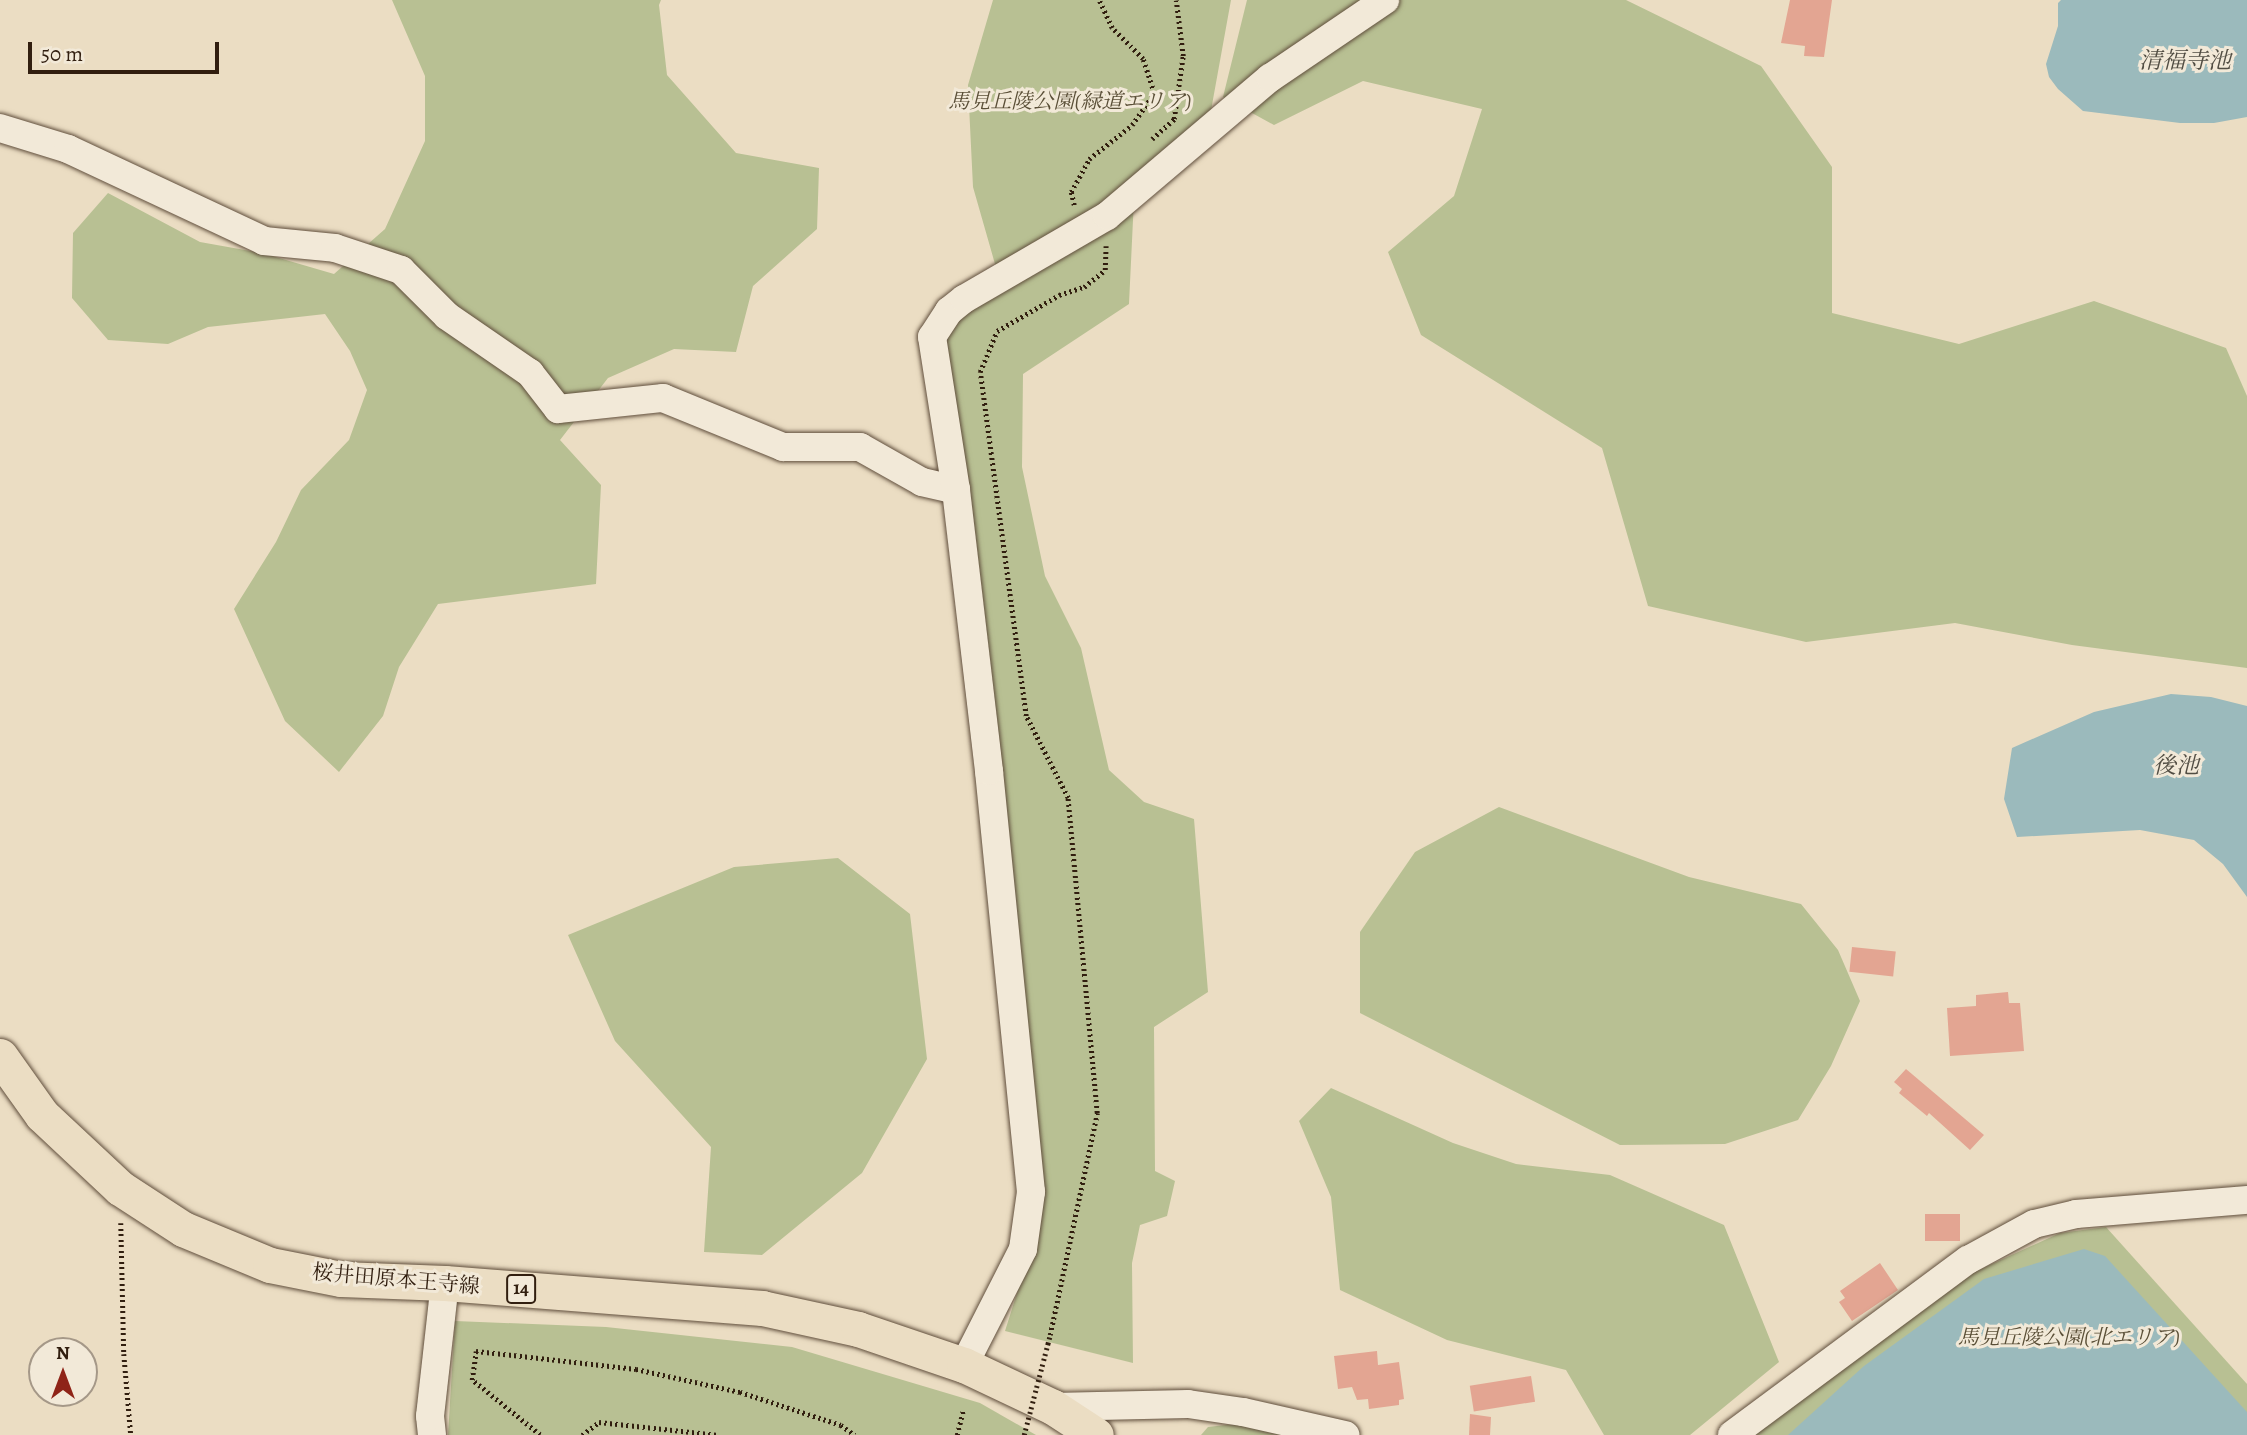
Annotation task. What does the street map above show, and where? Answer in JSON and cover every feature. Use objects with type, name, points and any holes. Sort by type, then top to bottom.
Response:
[{"type":"main road","name":"桜井田原本王寺線","points":[[0,1056],[42,1115],[120,1188],[183,1229],[270,1265],[341,1279],[445,1283],[762,1308],[858,1329],[964,1365],[1053,1407],[1096,1435]]},
{"type":"street","points":[[964,1365],[1023,1249],[1031,1192],[995,824],[956,489],[932,337],[948,311],[964,299],[1107,216],[1270,78],[1385,0]]},
{"type":"street","points":[[0,128],[68,149],[264,241],[335,248],[401,270],[447,316],[530,373],[558,409],[663,398],[783,447],[860,447],[922,482],[956,489]]},
{"type":"street","points":[[1732,1435],[1996,1243],[2034,1224],[2076,1213],[2247,1200]]},
{"type":"street","points":[[432,1435],[430,1416],[445,1283]]},
{"type":"street","points":[[1053,1407],[1188,1404],[1243,1412],[1345,1435]]},
{"type":"path","points":[[1083,231],[1077,222],[1071,192],[1089,159],[1132,125],[1154,93],[1143,59],[1112,28],[1099,0]]},
{"type":"path","points":[[1148,144],[1174,119],[1183,57],[1177,0]]},
{"type":"path","points":[[1024,1435],[1050,1335],[1097,1113],[1068,798],[1026,716],[980,372],[997,331],[1059,295],[1084,286],[1105,270],[1107,216]]},
{"type":"path","points":[[120,1188],[124,1353],[131,1435]]},
{"type":"path","points":[[540,1435],[472,1380],[476,1350],[636,1369],[740,1392],[841,1425],[855,1435]]},
{"type":"path","points":[[957,1435],[962,1411]]},
{"type":"path","points":[[582,1435],[599,1422],[718,1435]]},
{"type":"green space","points":[[392,0],[661,0],[659,5],[667,75],[736,153],[819,168],[817,229],[753,286],[736,352],[674,349],[608,378],[560,440],[601,485],[596,584],[438,604],[399,667],[383,716],[339,772],[285,721],[234,609],[276,542],[301,490],[349,440],[367,390],[350,351],[325,314],[208,327],[168,344],[108,340],[72,298],[73,233],[108,193],[200,242],[262,253],[334,274],[385,229],[425,141],[425,76]]},
{"type":"green space","name":"馬見丘陵公園(緑道エリア)","points":[[993,0],[1231,0],[1210,116],[1135,178],[1129,304],[1023,374],[1022,467],[1045,576],[1081,648],[1109,770],[1144,802],[1194,819],[1208,992],[1154,1027],[1155,1171],[1175,1181],[1167,1216],[1140,1225],[1132,1263],[1133,1363],[1005,1331],[1018,1290],[1035,1253],[940,339],[953,317],[1001,285],[973,187],[968,85]]},
{"type":"green space","points":[[1247,0],[1626,0],[1761,66],[1832,167],[1832,313],[1959,344],[2094,301],[2226,348],[2247,396],[2247,668],[2072,645],[1955,623],[1806,642],[1648,606],[1602,448],[1421,335],[1388,252],[1454,196],[1482,109],[1363,81],[1274,125],[1223,97]]},
{"type":"green space","points":[[1499,807],[1689,877],[1801,904],[1838,950],[1860,1001],[1831,1066],[1798,1120],[1725,1144],[1620,1145],[1360,1013],[1360,932],[1415,852]]},
{"type":"green space","points":[[838,858],[910,914],[927,1059],[862,1173],[762,1255],[704,1252],[711,1147],[615,1041],[568,935],[734,867]]},
{"type":"green space","points":[[1331,1088],[1453,1143],[1516,1164],[1610,1175],[1724,1225],[1779,1362],[1690,1435],[1604,1435],[1566,1370],[1447,1340],[1340,1290],[1331,1197],[1299,1121]]},
{"type":"green space","name":"馬見丘陵公園(北エリア)","points":[[2106,1227],[2247,1384],[2247,1435],[1747,1435],[1972,1273],[2060,1233]]},
{"type":"green space","points":[[455,1321],[606,1327],[792,1347],[980,1403],[1036,1435],[448,1435]]},
{"type":"green space","points":[[1243,1423],[1284,1435],[1201,1435],[1208,1427]]},
{"type":"water","name":"清福寺池","points":[[2061,0],[2247,0],[2247,117],[2214,123],[2180,123],[2083,111],[2058,89],[2049,77],[2046,64],[2058,26],[2058,3]]},
{"type":"water","name":"後池","points":[[2171,694],[2211,697],[2247,706],[2247,897],[2223,864],[2194,840],[2140,830],[2017,837],[2004,799],[2012,748],[2094,712]]},
{"type":"water","name":"馬見丘陵公園(北エリア)","points":[[2084,1249],[2105,1256],[2247,1412],[2247,1435],[1788,1435],[1864,1366],[1984,1279]]},
{"type":"building","points":[[1790,0],[1832,0],[1824,57],[1804,56],[1805,46],[1781,43]]},
{"type":"building","points":[[1852,947],[1896,952],[1893,976],[1849,972]]},
{"type":"building","points":[[2008,992],[2009,1003],[2020,1003],[2024,1051],[1950,1056],[1947,1008],[1976,1006],[1976,995]]},
{"type":"building","points":[[1906,1069],[1984,1135],[1970,1150],[1929,1113],[1927,1116],[1899,1093],[1902,1089],[1894,1082]]},
{"type":"building","points":[[1925,1214],[1960,1214],[1960,1241],[1925,1241]]},
{"type":"building","points":[[1880,1263],[1898,1290],[1852,1321],[1839,1302],[1845,1298],[1840,1291]]},
{"type":"building","points":[[1377,1351],[1378,1365],[1399,1362],[1404,1399],[1399,1400],[1399,1405],[1369,1409],[1368,1399],[1357,1400],[1352,1387],[1338,1389],[1334,1356]]},
{"type":"building","points":[[1531,1376],[1535,1402],[1474,1411],[1470,1386]]},
{"type":"building","points":[[1470,1414],[1491,1417],[1490,1435],[1469,1435]]}]
